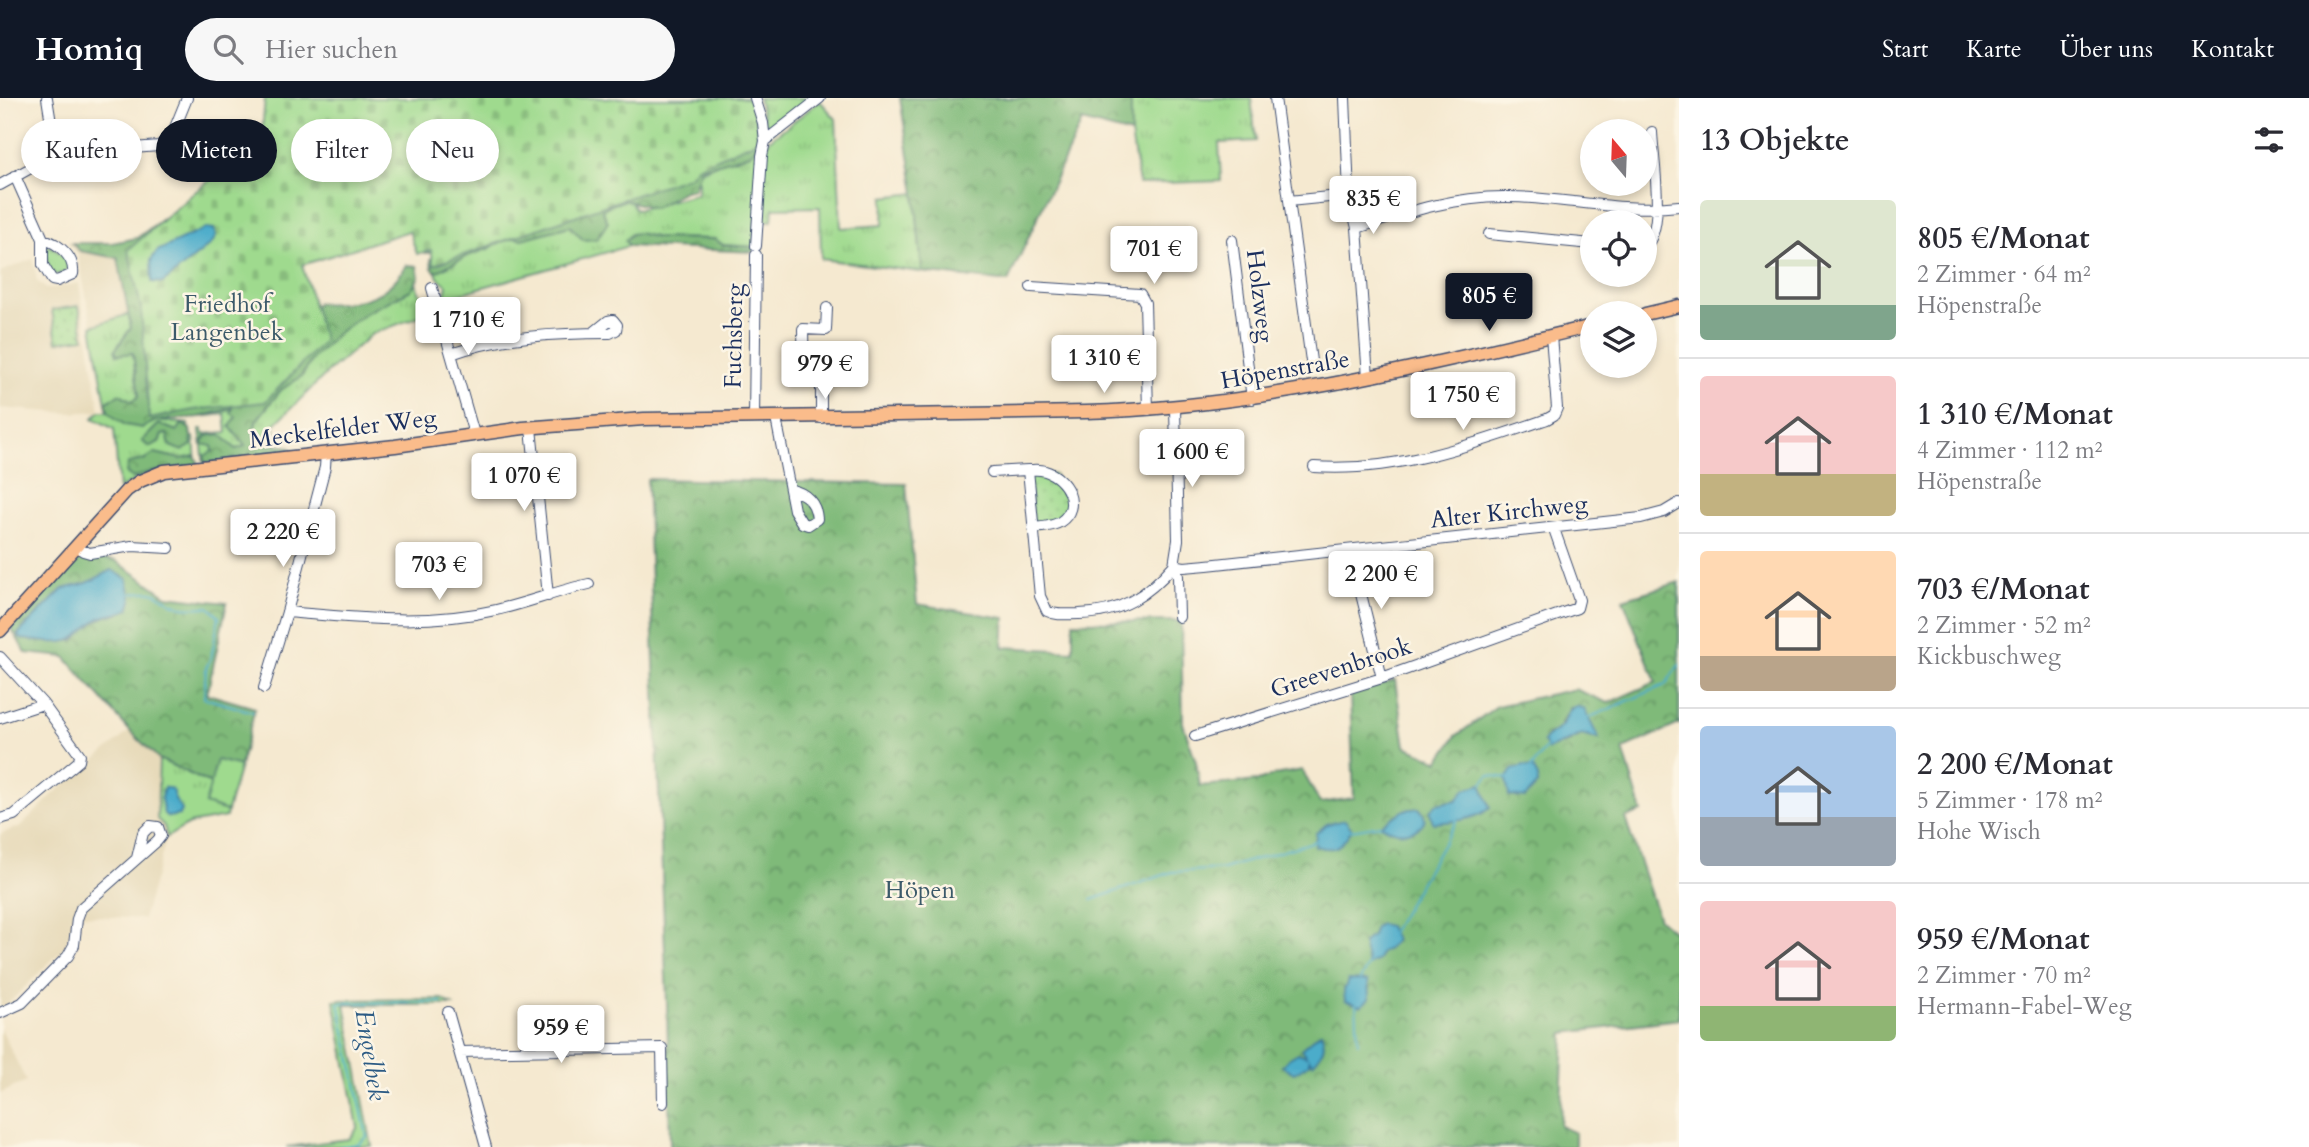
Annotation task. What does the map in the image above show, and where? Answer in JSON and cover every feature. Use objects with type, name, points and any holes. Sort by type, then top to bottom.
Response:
[{"type":"main road","points":[[1657,311],[1679,306]]},
{"type":"main road","name":"Höpenstraße","points":[[644,419],[821,418],[1175,408],[1252,399],[1368,377],[1580,329]]},
{"type":"main road","name":"Meckelfelder Weg","points":[[0,631],[127,490],[155,474],[474,434],[644,419]]},
{"type":"street","points":[[47,98],[50,119]]},
{"type":"street","points":[[142,147],[159,146],[172,135],[187,98]]},
{"type":"street","name":"Fuchsberg","points":[[754,418],[756,251],[765,141],[763,123],[755,98]]},
{"type":"street","points":[[765,141],[820,98]]},
{"type":"street","points":[[1275,98],[1311,360]]},
{"type":"street","points":[[1345,98],[1349,195],[1357,228],[1368,377]]},
{"type":"street","points":[[0,185],[21,173]]},
{"type":"street","points":[[15,176],[43,239]]},
{"type":"street","points":[[1289,201],[1349,195]]},
{"type":"street","points":[[1656,196],[1657,208]]},
{"type":"street","points":[[1357,228],[1419,208],[1484,197],[1657,208],[1679,206]]},
{"type":"street","points":[[1489,234],[1580,243]]},
{"type":"street","name":"Holzweg","points":[[1232,240],[1252,399]]},
{"type":"street","points":[[1031,287],[1140,293],[1145,303],[1148,410]]},
{"type":"street","points":[[432,288],[474,434]]},
{"type":"street","points":[[821,418],[821,373],[804,373],[803,329],[826,330],[827,308]]},
{"type":"street","points":[[451,354],[516,338],[593,333]]},
{"type":"street","points":[[1314,467],[1337,469],[1434,455],[1464,448],[1555,415],[1557,408],[1551,336]]},
{"type":"street","points":[[1175,408],[1178,540],[1174,565],[1178,576],[1179,617]]},
{"type":"street","points":[[776,418],[791,490]]},
{"type":"street","points":[[531,428],[548,596]]},
{"type":"street","points":[[264,688],[287,612],[325,467],[326,453]]},
{"type":"street","points":[[1028,470],[1040,596],[1046,611],[1055,615],[1097,614],[1123,607],[1150,589],[1174,565]]},
{"type":"street","points":[[992,472],[1043,470],[1055,475],[1070,491],[1069,512],[1061,521],[1033,528]]},
{"type":"street","name":"Alter Kirchweg","points":[[1174,565],[1195,566],[1554,529],[1653,516],[1679,503]]},
{"type":"street","name":"Greevenbrook","points":[[1195,736],[1382,678],[1577,608],[1579,600],[1554,529]]},
{"type":"street","points":[[77,546],[90,552],[132,546],[169,548]]},
{"type":"street","points":[[1350,550],[1382,678]]},
{"type":"street","points":[[287,612],[385,621],[445,617],[494,611],[589,584]]},
{"type":"street","points":[[0,657],[43,705],[78,750],[79,761],[14,815],[0,819]]},
{"type":"street","points":[[0,718],[43,705]]},
{"type":"street","points":[[0,1013],[22,1003],[68,956],[75,945],[77,919],[81,908],[137,858]]},
{"type":"street","points":[[448,1012],[486,1147]]},
{"type":"street","points":[[460,1052],[662,1048],[663,1103]]},
{"type":"shaded area","points":[[67,242],[123,248],[134,312],[92,326],[78,254]]},
{"type":"shaded area","points":[[33,259],[37,281],[46,289],[79,283],[100,411],[68,413],[0,408],[0,272]]},
{"type":"shaded area","points":[[130,731],[159,759],[157,819],[164,826],[167,837],[143,919],[82,915],[71,925],[67,945],[7,1005],[0,1007],[0,834],[21,826],[57,791]]},
{"type":"shaded area","points":[[0,1027],[26,1081],[0,1094]]},
{"type":"green space","name":"Friedhof Langenbek","points":[[265,98],[749,98],[757,124],[758,140],[697,167],[690,176],[434,265],[431,250],[417,254],[409,231],[302,265],[324,341],[265,402],[193,410],[149,419],[141,308],[128,250],[207,182],[277,182],[277,119],[263,119]]},
{"type":"green space","points":[[741,98],[750,98],[759,127],[760,142],[750,154],[701,168],[694,189],[684,191],[654,208],[620,199],[602,210],[608,222],[597,239],[583,240],[570,226],[522,239],[507,237],[490,248],[436,272],[432,268],[431,259],[435,253],[425,253],[416,243]]},
{"type":"green space","points":[[758,98],[814,98],[768,134]]},
{"type":"green space","points":[[900,98],[1131,98],[1131,134],[1082,121],[1008,282],[922,272],[915,193]]},
{"type":"green space","points":[[1131,98],[1251,98],[1256,141],[1219,143],[1221,181],[1139,184],[1131,134]]},
{"type":"green space","points":[[820,101],[836,119],[841,228],[883,225],[884,197],[915,193],[922,272],[821,259],[820,207],[773,208],[772,221],[756,220],[754,247],[723,245],[715,239],[658,238],[638,233],[626,241],[629,246],[444,298],[447,285],[438,278],[434,265],[629,199],[636,210],[698,193],[698,172],[768,141]]},
{"type":"green space","points":[[189,199],[307,316],[317,303],[345,303],[373,296],[391,285],[407,265],[417,266],[419,277],[411,290],[367,312],[338,333],[313,358],[302,376],[281,390],[256,421],[254,435],[260,445],[286,446],[294,450],[205,463],[204,456],[213,451],[212,446],[202,444],[206,436],[220,434],[236,449],[245,446],[230,427],[236,417],[231,413],[233,408],[200,417],[156,421],[142,428],[125,425],[108,411],[106,403],[120,394],[132,401],[139,396],[133,353],[117,355],[115,350],[131,328],[118,258],[80,251],[72,243],[112,243],[137,238]]},
{"type":"green space","points":[[631,234],[658,238],[715,239],[723,245],[754,247],[754,252],[629,246],[625,241]]},
{"type":"green space","points":[[45,246],[51,246],[67,259],[69,266],[64,273],[56,275],[49,272]]},
{"type":"green space","points":[[416,282],[430,312],[372,334],[328,372],[274,425],[278,455],[204,464],[200,429],[204,434],[227,432],[225,414],[200,417],[265,402],[357,312]]},
{"type":"green space","points":[[79,306],[84,338],[57,342],[52,310]]},
{"type":"green space","points":[[129,314],[131,328],[119,344],[133,353],[139,397],[132,401],[120,394],[106,403],[92,326]]},
{"type":"green space","points":[[100,411],[188,424],[189,437],[194,437],[196,464],[135,480],[119,489],[114,429],[93,418]]},
{"type":"green space","points":[[159,424],[177,431],[182,424],[190,429],[192,445],[182,451],[170,446],[167,434],[162,435],[159,442],[149,447],[142,441]]},
{"type":"green space","points":[[155,453],[181,459],[195,456],[199,464],[133,478],[126,473],[128,463],[144,460]]},
{"type":"green space","points":[[1028,470],[1054,475],[1071,502],[1061,521],[1034,528]]},
{"type":"green space","name":"Höpen","points":[[647,479],[906,484],[917,604],[1005,618],[1003,647],[1073,651],[1073,622],[1181,621],[1183,723],[1196,762],[1200,786],[1258,781],[1302,770],[1320,803],[1354,798],[1350,695],[1395,680],[1405,746],[1439,761],[1456,736],[1497,706],[1575,689],[1608,703],[1656,682],[1623,599],[1679,582],[1679,724],[1623,749],[1642,812],[1625,818],[1659,919],[1679,936],[1679,1019],[1564,1033],[1560,1126],[1575,1133],[1575,1147],[670,1147]],"holes":[[[1570,708],[1598,739],[1581,735],[1563,745],[1548,735],[1558,730]]]},
{"type":"green space","points":[[77,553],[116,561],[167,596],[227,603],[207,694],[255,708],[240,766],[217,761],[211,784],[159,759],[130,731],[65,657],[26,653],[11,628]],"holes":[[[112,571],[119,614],[106,616],[90,624],[74,640],[59,642],[21,639],[18,634],[63,589],[87,583]]]},
{"type":"green space","points":[[159,759],[211,784],[205,804],[227,811],[226,817],[189,824],[167,837],[164,826],[157,819]]},
{"type":"green space","points":[[217,760],[240,766],[227,811],[205,804]]},
{"type":"green space","points":[[442,999],[452,1005],[345,1005],[372,1146],[286,1147],[349,1139],[358,1127],[334,1000]]},
{"type":"water","points":[[206,228],[214,229],[216,237],[211,244],[163,283],[152,282],[151,260],[157,251]]},
{"type":"water","points":[[112,570],[127,579],[132,601],[129,609],[98,619],[79,635],[64,642],[21,639],[18,634],[63,589],[87,583]]},
{"type":"water","points":[[1576,706],[1584,709],[1599,739],[1581,735],[1548,750],[1543,742],[1562,725],[1569,711]]},
{"type":"water","points":[[1523,766],[1533,768],[1538,784],[1525,798],[1509,796],[1506,779],[1512,770]]},
{"type":"water","points":[[1481,784],[1490,807],[1479,815],[1464,820],[1433,823],[1430,811],[1436,804],[1457,800],[1465,789]]},
{"type":"water","points":[[164,787],[172,789],[182,810],[179,815],[168,817],[164,814],[161,799]]},
{"type":"water","points":[[1419,808],[1425,819],[1415,830],[1397,832],[1380,825],[1405,810]]},
{"type":"water","points":[[1345,820],[1352,829],[1341,844],[1333,848],[1315,846],[1316,833],[1327,824]]},
{"type":"water","points":[[1380,924],[1389,926],[1395,940],[1388,949],[1381,952],[1378,960],[1368,965],[1363,943]]},
{"type":"water","points":[[1348,980],[1368,981],[1369,999],[1361,1006],[1345,1001],[1344,991]]},
{"type":"water","points":[[1321,1032],[1323,1049],[1313,1063],[1309,1059],[1309,1064],[1294,1073],[1282,1066],[1298,1053],[1306,1056],[1301,1049]]},
{"type":"waterway","points":[[130,594],[154,592],[179,606],[209,607],[219,617],[211,658],[206,668],[204,698],[253,712]]},
{"type":"waterway","points":[[1588,718],[1665,685],[1679,665]]},
{"type":"waterway","points":[[1531,768],[1546,747]]},
{"type":"waterway","points":[[1482,784],[1489,775],[1507,778]]},
{"type":"waterway","points":[[1391,933],[1457,820]]},
{"type":"waterway","points":[[1351,830],[1380,825]]},
{"type":"waterway","points":[[1091,900],[1172,872],[1223,869],[1316,841]]},
{"type":"waterway","points":[[1360,980],[1369,963]]},
{"type":"waterway","name":"Engelbek","points":[[339,1147],[359,1144],[367,1137],[339,1003],[442,1002]]},
{"type":"waterway","points":[[1356,1002],[1358,1043]]}]
